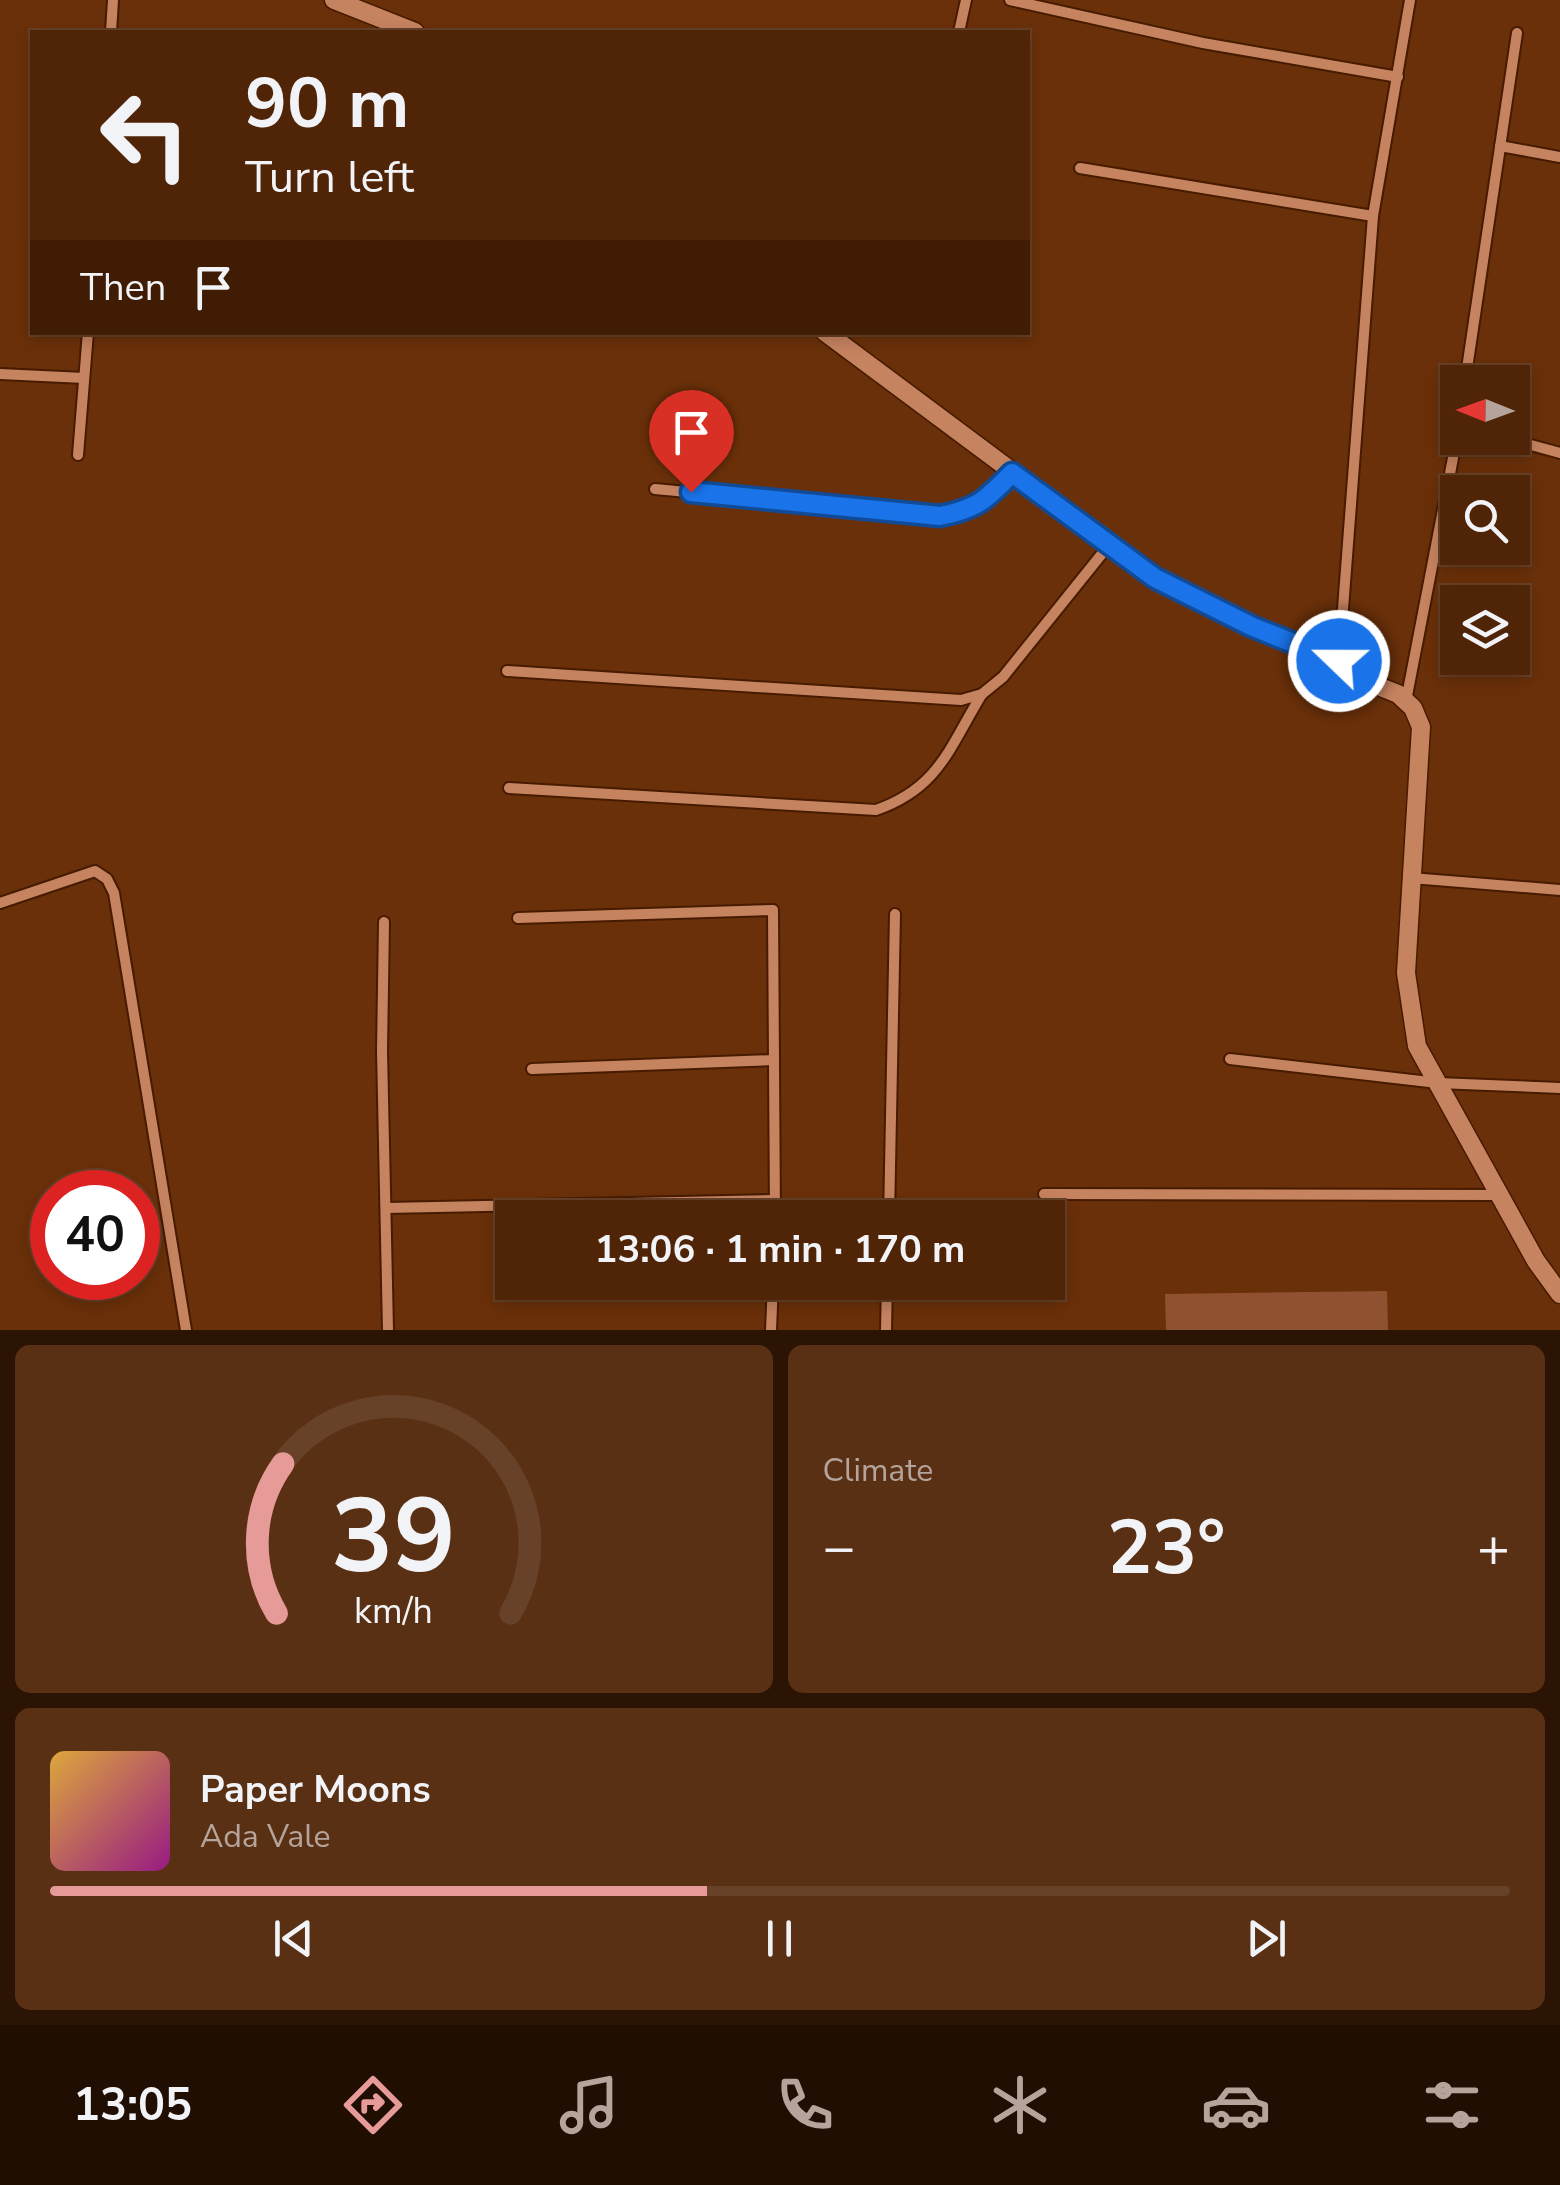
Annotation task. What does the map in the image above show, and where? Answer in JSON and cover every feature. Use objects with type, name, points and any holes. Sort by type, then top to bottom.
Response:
[{"type":"street","points":[[111,30],[113,0]]},
{"type":"street","points":[[334,0],[410,30]]},
{"type":"street","points":[[959,30],[966,0]]},
{"type":"street","points":[[1010,0],[1204,44],[1398,78]]},
{"type":"street","points":[[1339,661],[1373,216],[1410,0]]},
{"type":"street","points":[[1468,365],[1517,33]]},
{"type":"street","points":[[1500,146],[1560,157]]},
{"type":"street","points":[[1080,168],[1373,216]]},
{"type":"street","points":[[78,454],[88,335]]},
{"type":"street","points":[[829,335],[1155,578],[1253,627],[1339,661],[1363,680],[1398,694],[1413,708],[1422,727],[1406,973],[1418,1046],[1536,1261],[1560,1294]]},
{"type":"street","points":[[0,374],[84,378]]},
{"type":"street","points":[[1530,445],[1560,453]]},
{"type":"street","points":[[1406,702],[1454,455]]},
{"type":"street","points":[[655,488],[940,516],[966,511],[984,502],[1012,473]]},
{"type":"street","points":[[509,788],[876,810],[905,800],[929,781],[982,694],[1003,677],[1109,545]]},
{"type":"street","points":[[507,672],[962,700],[982,694]]},
{"type":"street","points":[[0,902],[95,871],[108,879],[114,893],[186,1330]]},
{"type":"street","points":[[1410,878],[1560,890]]},
{"type":"street","points":[[518,918],[772,910],[775,1200]]},
{"type":"street","points":[[888,1200],[895,914]]},
{"type":"street","points":[[384,922],[382,1051],[388,1330]]},
{"type":"street","points":[[1230,1059],[1438,1082],[1560,1088]]},
{"type":"street","points":[[532,1069],[774,1060]]},
{"type":"street","points":[[1044,1194],[1499,1194]]},
{"type":"street","points":[[386,1208],[495,1206]]},
{"type":"street","points":[[771,1330],[772,1300]]},
{"type":"street","points":[[886,1330],[887,1300]]},
{"type":"building","points":[[1387,1291],[1388,1330],[1166,1330],[1165,1294]]},
{"type":"route","points":[[691,492],[940,516],[966,511],[984,502],[1012,473],[1155,578],[1253,627],[1339,661]]}]
